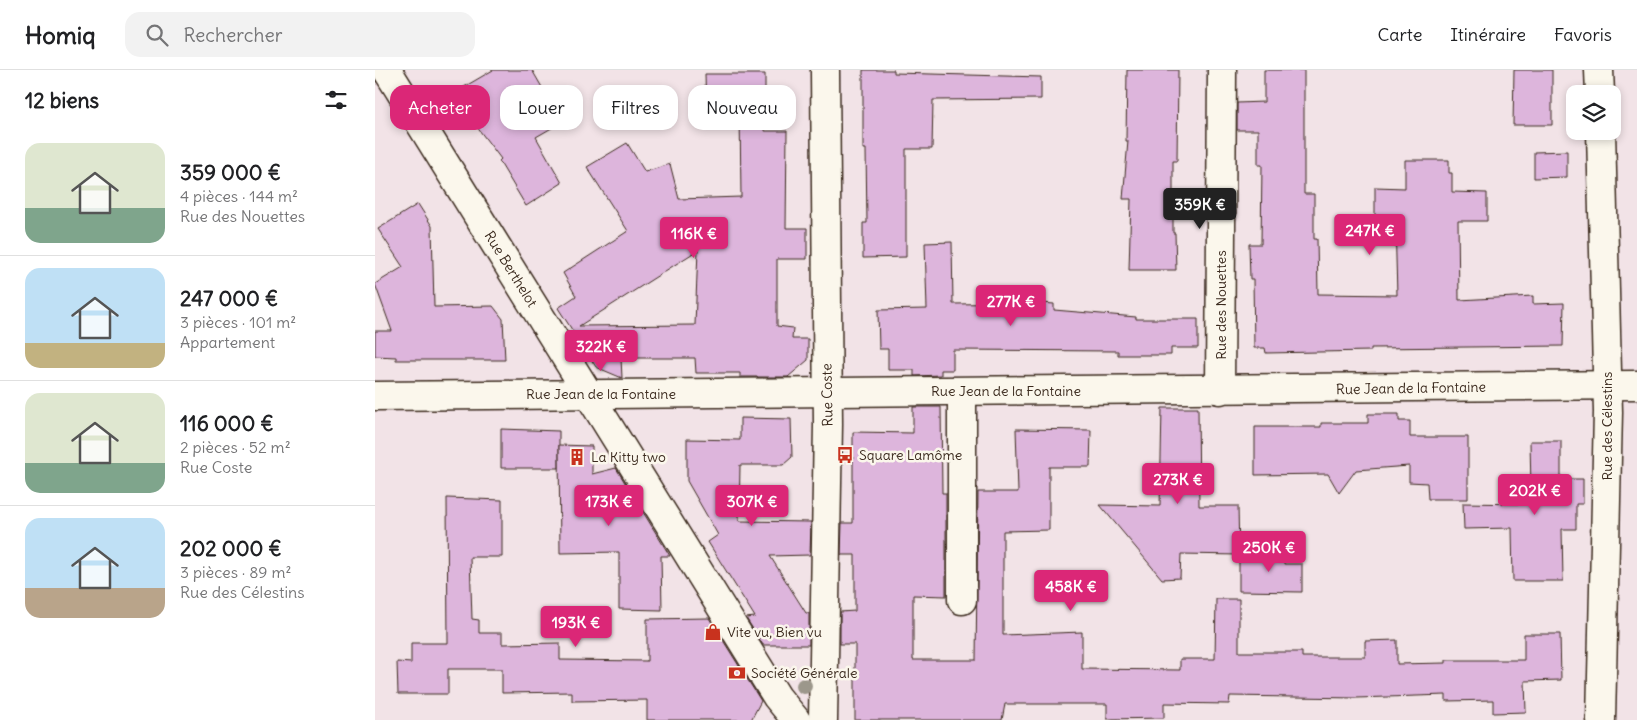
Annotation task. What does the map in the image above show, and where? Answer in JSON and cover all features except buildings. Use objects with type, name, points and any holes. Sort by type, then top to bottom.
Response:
[{"type":"street","name":"Rue Berthelot","points":[[387,70],[777,696],[796,720]]},
{"type":"street","name":"Rue Coste","points":[[823,720],[828,432],[825,70]]},
{"type":"street","name":"Rue des Nouettes","points":[[1220,390],[1222,70]]},
{"type":"street","points":[[1599,70],[1600,85]]},
{"type":"street","name":"Rue des Célestins","points":[[1601,140],[1607,385],[1601,720]]},
{"type":"street","name":"Rue Jean de la Fontaine","points":[[375,396],[1637,385]]},
{"type":"street","points":[[962,392],[962,600]]},
{"type":"place","name":"Square Lamôme","points":[[845,455]]},
{"type":"place","name":"La Kitty two","points":[[577,457]]},
{"type":"place","name":"Vite vu, Bien vu","points":[[713,632]]},
{"type":"place","name":"Société Générale","points":[[737,673]]}]
